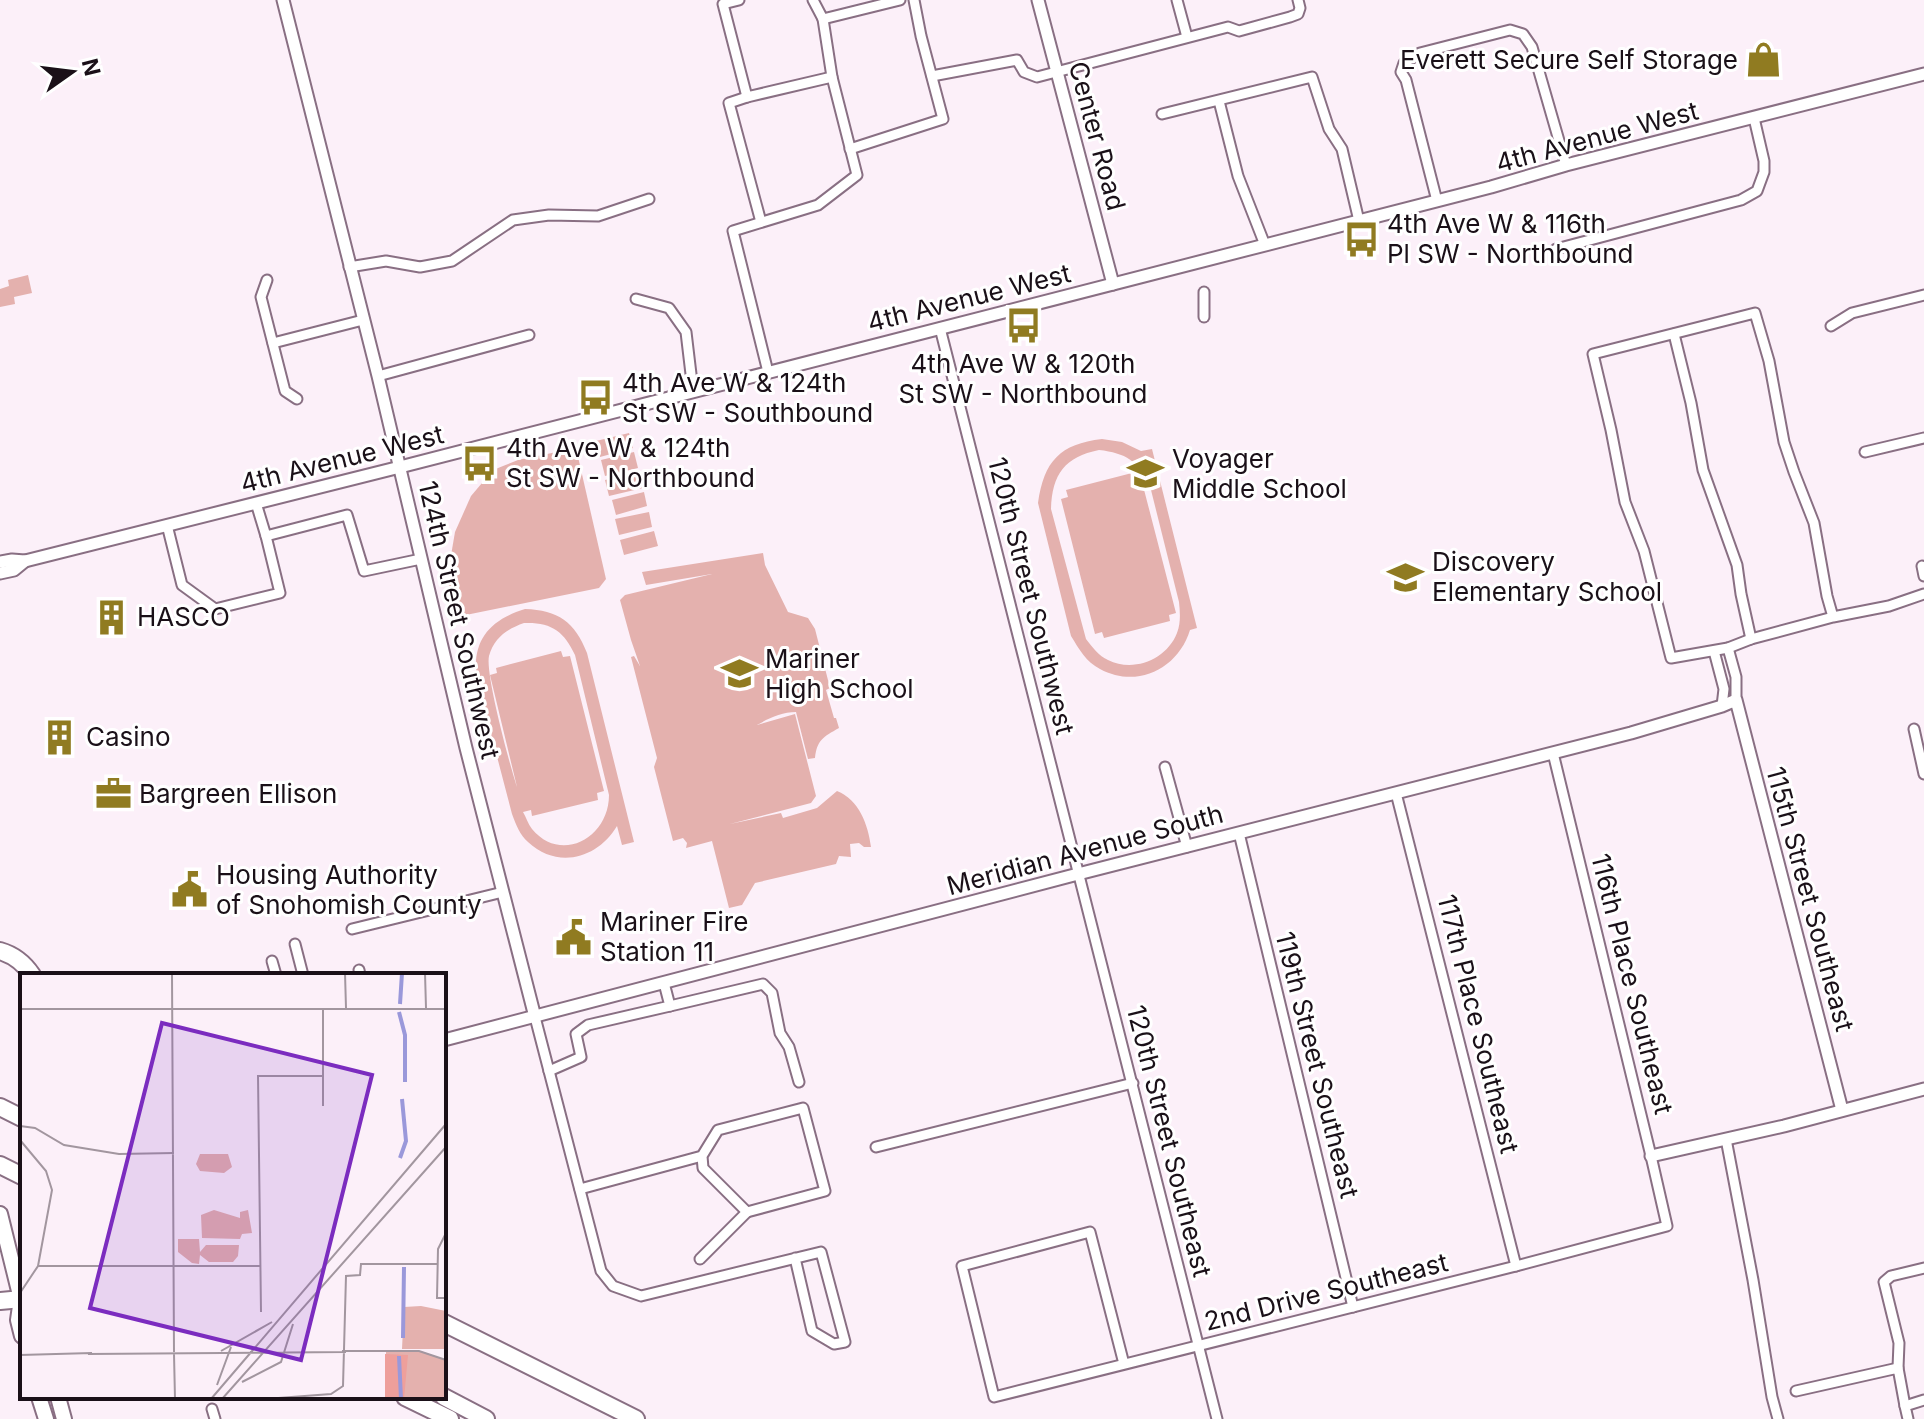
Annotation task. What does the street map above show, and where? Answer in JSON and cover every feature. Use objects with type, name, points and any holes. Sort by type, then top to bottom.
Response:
[{"type":"highway","points":[[0,951],[9,953],[30,973]]},
{"type":"highway","points":[[0,1107],[20,1117]]},
{"type":"highway","points":[[0,1165],[20,1175]]},
{"type":"highway","points":[[0,1301],[20,1299]]},
{"type":"highway","points":[[446,1324],[636,1419]]},
{"type":"highway","points":[[446,1398],[486,1419]]},
{"type":"highway","points":[[409,1399],[450,1419]]},
{"type":"main road","points":[[0,1214],[20,1291]]},
{"type":"main road","points":[[40,1399],[46,1419]]},
{"type":"main road","points":[[59,1399],[64,1419]]},
{"type":"street","name":"124th Street Southwest","points":[[283,0],[535,1017]]},
{"type":"street","points":[[739,0],[723,4],[747,97]]},
{"type":"street","points":[[768,372],[733,231],[818,205],[857,175],[832,77],[823,19],[813,0]]},
{"type":"street","points":[[823,19],[900,0]]},
{"type":"street","points":[[850,149],[943,119],[914,0]]},
{"type":"street","name":"Center Road","points":[[1038,0],[1113,284]]},
{"type":"street","points":[[1177,0],[1187,37]]},
{"type":"street","points":[[932,76],[1017,60],[1024,72],[1037,77],[1228,27],[1239,31],[1290,17],[1298,14],[1298,0]]},
{"type":"street","points":[[1437,201],[1406,80],[1401,72],[1404,63],[1420,53],[1510,30],[1523,34],[1532,47],[1566,165]]},
{"type":"street","name":"4th Avenue West","points":[[0,562],[25,561],[400,467],[1924,74]]},
{"type":"street","points":[[761,222],[729,103],[832,77]]},
{"type":"street","points":[[1162,114],[1312,77],[1329,129],[1342,149],[1359,221]]},
{"type":"street","points":[[1219,101],[1238,176],[1265,245]]},
{"type":"street","points":[[1556,249],[1741,200],[1757,191],[1764,172],[1764,161],[1754,118]]},
{"type":"street","points":[[349,267],[386,261],[420,267],[452,261],[513,220],[549,215],[598,216],[649,199]]},
{"type":"street","points":[[267,280],[261,297],[285,391],[297,399]]},
{"type":"street","points":[[1204,292],[1204,317]]},
{"type":"street","points":[[1831,326],[1852,313],[1924,295]]},
{"type":"street","points":[[636,299],[669,308],[686,332],[693,391]]},
{"type":"street","points":[[1833,617],[1814,523],[1784,442],[1769,361],[1755,313],[1593,354],[1625,502],[1647,563],[1671,658],[1728,648],[1751,639],[1889,606],[1924,594]]},
{"type":"street","points":[[273,343],[363,320]]},
{"type":"street","name":"120th Street Southwest","points":[[940,328],[1078,874]]},
{"type":"street","points":[[1674,334],[1703,470],[1737,565],[1751,639]]},
{"type":"street","points":[[378,376],[529,335]]},
{"type":"street","points":[[1865,452],[1924,438]]},
{"type":"street","points":[[167,525],[182,585],[215,609],[280,593],[256,503]]},
{"type":"street","points":[[266,536],[347,515],[364,571],[421,559]]},
{"type":"street","name":"4th Avenue West","points":[[0,573],[14,570],[25,561]]},
{"type":"street","points":[[1728,648],[1736,677],[1736,700]]},
{"type":"street","points":[[1714,651],[1724,689],[1722,706]]},
{"type":"street","name":"Meridian Avenue South","points":[[446,1039],[1631,733],[1736,700]]},
{"type":"street","name":"115th Street Southeast","points":[[1736,700],[1842,1110]]},
{"type":"street","points":[[1914,729],[1924,774]]},
{"type":"street","name":"116th Place Southeast","points":[[1553,753],[1667,1226]]},
{"type":"street","points":[[1165,767],[1187,847]]},
{"type":"street","name":"117th Place Southeast","points":[[1396,793],[1516,1266]]},
{"type":"street","name":"119th Street Southeast","points":[[1239,833],[1353,1307]]},
{"type":"street","name":"120th Street Southeast","points":[[1078,874],[1217,1419]]},
{"type":"street","points":[[352,929],[503,892]]},
{"type":"street","points":[[295,944],[302,973]]},
{"type":"street","points":[[272,961],[275,973]]},
{"type":"street","points":[[664,983],[670,1006]]},
{"type":"street","points":[[549,1071],[581,1057],[576,1034],[588,1025],[763,984],[772,993],[780,1033],[789,1047],[799,1082]]},
{"type":"street","points":[[535,1017],[601,1271],[613,1286],[641,1296],[795,1258],[821,1252],[845,1342],[834,1344],[812,1331],[795,1258]]},
{"type":"street","points":[[876,1147],[1133,1083]]},
{"type":"street","points":[[1651,1156],[1924,1089]]},
{"type":"street","points":[[700,1259],[747,1212],[825,1191],[803,1108],[718,1130],[702,1156],[703,1168],[747,1212]]},
{"type":"street","points":[[1726,1139],[1778,1419]]},
{"type":"street","points":[[580,1189],[702,1156]]},
{"type":"street","name":"2nd Drive Southeast","points":[[1124,1364],[1090,1232],[962,1266],[994,1397],[1516,1266],[1667,1226]]},
{"type":"street","points":[[1908,1419],[1898,1368],[1899,1343],[1884,1282],[1891,1276],[1924,1268]]},
{"type":"street","points":[[1796,1391],[1898,1368]]},
{"type":"street","points":[[1905,1406],[1924,1400]]},
{"type":"shaded area","points":[[28,275],[32,293],[14,297],[15,304],[0,307],[0,289],[9,286],[8,280]]},
{"type":"shaded area","points":[[629,433],[633,448],[600,457],[596,441]]},
{"type":"shaded area","points":[[1102,439],[1122,442],[1141,451],[1152,449],[1197,628],[1190,630],[1184,644],[1166,665],[1142,676],[1114,675],[1100,669],[1087,659],[1071,636],[1038,503],[1045,476],[1056,457],[1087,441]],"holes":[[[1099,450],[1136,464],[1150,486],[1179,602],[1179,625],[1172,642],[1158,656],[1139,664],[1118,664],[1108,660],[1086,639],[1051,509],[1054,486],[1063,469],[1077,457]]]},
{"type":"shaded area","points":[[576,448],[606,579],[599,588],[451,618],[448,573],[455,532],[471,496],[493,470],[518,460]]},
{"type":"shaded area","points":[[634,452],[638,468],[605,476],[601,460]]},
{"type":"shaded area","points":[[639,472],[643,488],[609,496],[605,480]]},
{"type":"shaded area","points":[[1132,473],[1134,480],[1141,478],[1176,613],[1169,615],[1170,621],[1104,638],[1102,632],[1095,634],[1061,499],[1068,497],[1066,490]]},
{"type":"shaded area","points":[[644,492],[647,506],[616,515],[612,500]]},
{"type":"shaded area","points":[[649,512],[652,527],[619,535],[615,519]]},
{"type":"shaded area","points":[[654,531],[658,546],[624,555],[620,540]]},
{"type":"shaded area","points":[[763,553],[765,565],[788,612],[808,618],[815,629],[830,688],[826,690],[839,728],[822,740],[815,758],[808,759],[796,712],[776,716],[757,725],[795,714],[816,796],[811,803],[730,824],[781,813],[783,818],[817,808],[837,791],[857,807],[868,830],[871,847],[850,844],[851,857],[839,856],[836,864],[755,883],[742,905],[729,908],[712,841],[686,848],[683,838],[673,841],[654,767],[657,758],[631,657],[634,656],[640,666],[620,600],[625,595],[712,574],[646,585],[642,572]]},
{"type":"shaded area","points":[[525,609],[537,610],[556,615],[577,633],[587,653],[634,842],[622,845],[617,826],[609,837],[588,853],[564,858],[540,851],[518,830],[477,680],[480,643],[501,619]],"holes":[[[524,623],[542,624],[561,634],[575,655],[609,795],[601,823],[592,834],[569,845],[544,839],[532,829],[523,812],[531,810],[532,816],[598,800],[597,793],[604,791],[570,656],[563,657],[561,651],[496,668],[497,673],[490,675],[489,666],[494,644],[502,635]],[[490,677],[517,787],[504,741]]]},
{"type":"place","name":"Everett Secure Self Storage","points":[[1764,60]]},
{"type":"place","name":"4th Ave W & 116th Pl SW - Northbound","points":[[1361,239]]},
{"type":"place","name":"4th Ave W & 120th St SW - Northbound","points":[[1023,325]]},
{"type":"place","name":"4th Ave W & 124th St SW - Southbound","points":[[596,398]]},
{"type":"place","name":"4th Ave W & 124th St SW - Northbound","points":[[480,463]]},
{"type":"place","name":"Voyager Middle School","points":[[1146,474]]},
{"type":"place","name":"Discovery Elementary School","points":[[1406,577]]},
{"type":"place","name":"HASCO","points":[[111,617]]},
{"type":"place","name":"Mariner High School","points":[[739,674]]},
{"type":"place","name":"Casino","points":[[60,737]]},
{"type":"place","name":"Bargreen Ellison","points":[[113,794]]},
{"type":"place","name":"Housing Authority of Snohomish County","points":[[190,890]]},
{"type":"place","name":"Mariner Fire Station 11","points":[[574,937]]}]
